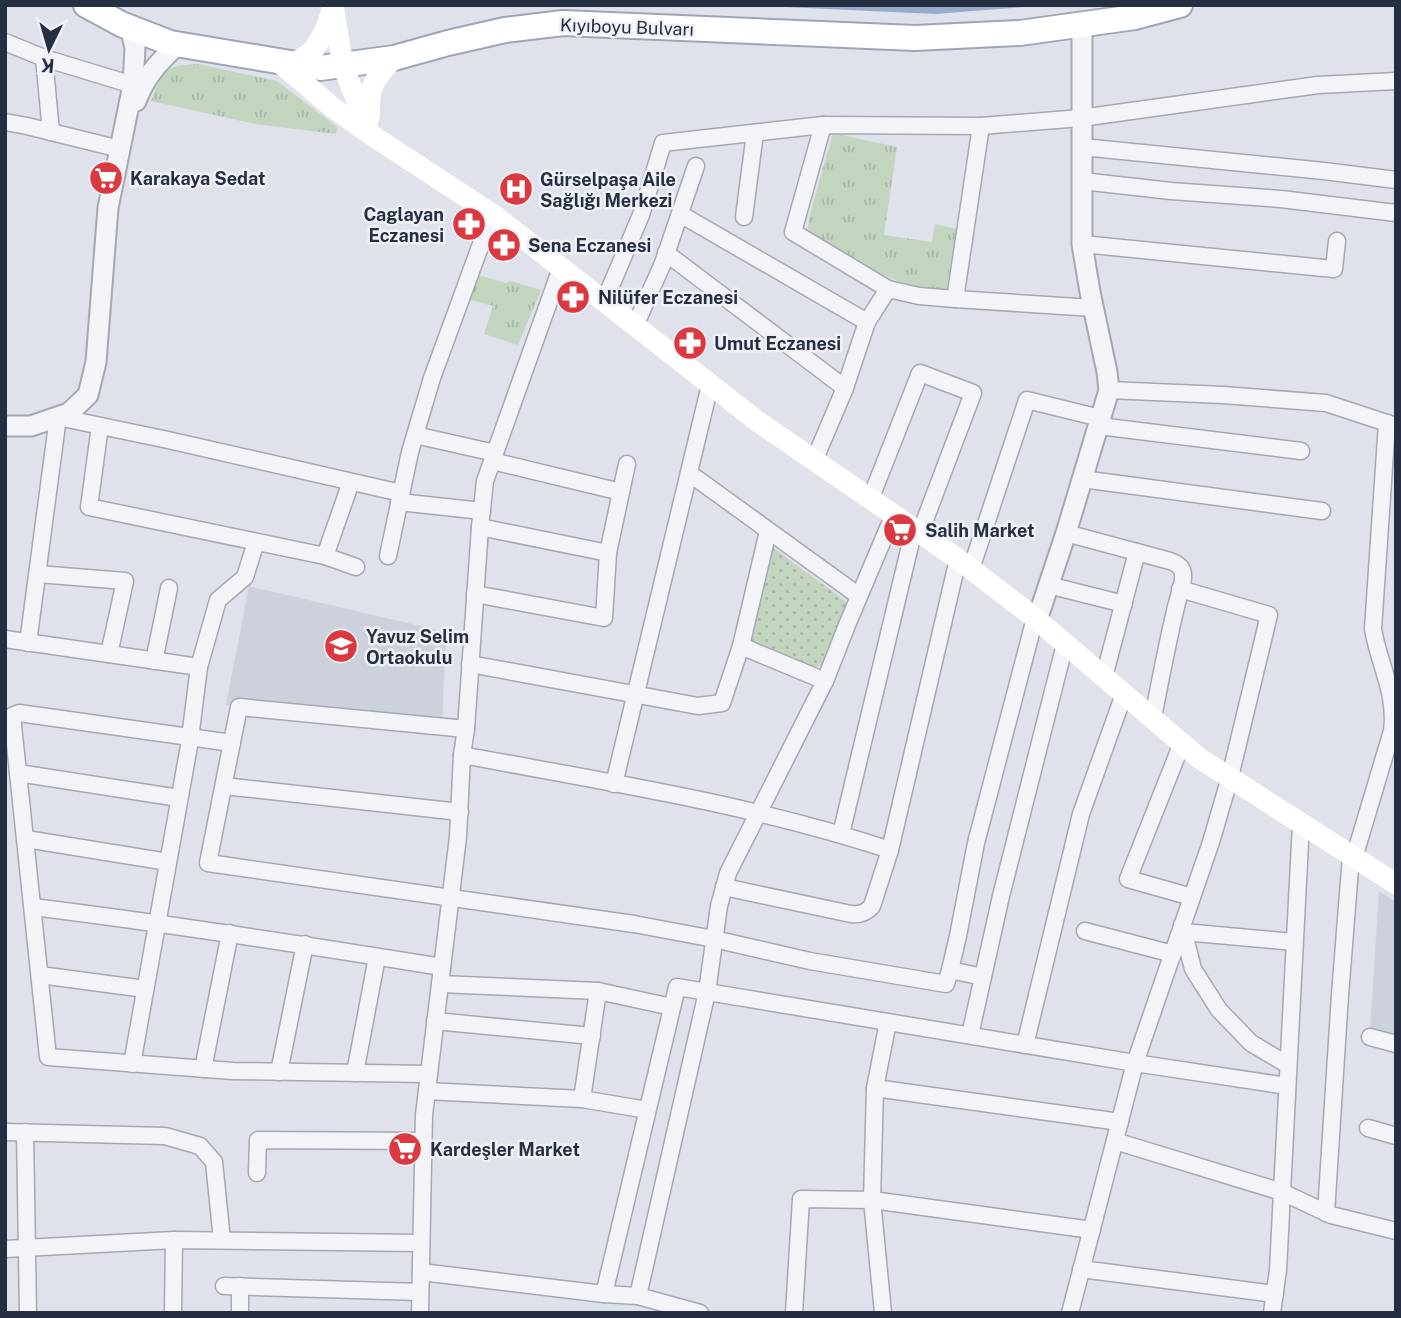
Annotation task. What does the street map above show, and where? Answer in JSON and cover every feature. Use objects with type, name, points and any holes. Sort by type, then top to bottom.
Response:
[{"type":"main road","name":"Kıyıboyu Bulvarı","points":[[86,5],[170,43],[320,68],[394,58],[505,30],[563,23],[915,38],[1020,33],[1135,17],[1180,5]]},
{"type":"main road","points":[[333,8],[313,51],[287,63],[332,107],[492,214],[757,421],[965,564],[1036,619],[1199,758],[1396,884]]},
{"type":"main road","points":[[333,8],[343,66],[370,134]]},
{"type":"main road","points":[[370,134],[369,96],[376,77],[394,58]]},
{"type":"street","points":[[466,729],[239,708],[208,863],[634,924],[810,961],[946,984],[976,843],[1036,619],[1066,533],[1109,390],[1082,244],[1082,25]]},
{"type":"street","points":[[5,426],[31,426],[69,414],[88,396],[96,362],[108,208],[133,85],[135,48],[130,27]]},
{"type":"street","points":[[5,42],[44,58],[133,85]]},
{"type":"street","points":[[121,142],[143,82],[160,60],[178,44]]},
{"type":"street","points":[[44,58],[51,132]]},
{"type":"street","points":[[604,302],[641,215],[663,143],[823,125],[981,126],[1081,118],[1318,85],[1396,81]]},
{"type":"street","points":[[5,122],[121,142]]},
{"type":"street","points":[[823,125],[793,232],[888,289],[919,296],[1093,308]]},
{"type":"street","points":[[955,299],[981,126]]},
{"type":"street","points":[[744,217],[755,133]]},
{"type":"street","points":[[1082,147],[1396,180]]},
{"type":"street","points":[[635,326],[666,253],[696,166]]},
{"type":"street","points":[[1082,181],[1396,213]]},
{"type":"street","points":[[388,556],[415,435],[432,378],[492,214]]},
{"type":"street","points":[[680,214],[867,322]]},
{"type":"street","points":[[1082,244],[1334,269],[1336,241]]},
{"type":"street","points":[[666,253],[845,388]]},
{"type":"street","points":[[420,1313],[424,1115],[460,811],[462,755],[485,481],[561,268]]},
{"type":"street","points":[[814,461],[845,388],[867,322],[888,289]]},
{"type":"street","points":[[841,834],[917,531],[974,393],[920,373],[870,500]]},
{"type":"street","points":[[614,784],[710,385]]},
{"type":"street","points":[[1109,390],[1223,394],[1326,403],[1392,425],[1389,496],[1373,629],[1395,719],[1353,857],[1340,995],[1326,1213]]},
{"type":"street","points":[[724,887],[850,914],[860,914],[872,906],[890,850],[965,564],[1027,400],[1100,422],[1301,451]]},
{"type":"street","points":[[58,417],[351,482],[400,498],[608,553]]},
{"type":"street","points":[[29,643],[58,417]]},
{"type":"street","points":[[100,426],[89,507],[325,556],[356,567]]},
{"type":"street","points":[[415,435],[621,492]]},
{"type":"street","points":[[475,594],[604,618],[608,553],[627,464]]},
{"type":"street","points":[[689,473],[859,596]]},
{"type":"street","points":[[1083,479],[1322,511]]},
{"type":"street","points":[[325,556],[351,482]]},
{"type":"street","points":[[638,1296],[707,992],[724,887],[736,855],[825,681],[894,514]]},
{"type":"street","points":[[470,664],[698,706],[722,703],[741,646],[768,531]]},
{"type":"street","points":[[1066,533],[1177,563],[1181,568],[1183,575],[1153,718]]},
{"type":"street","points":[[132,1064],[190,737],[199,667],[218,600],[245,577],[256,542]]},
{"type":"street","points":[[1104,677],[1137,552]]},
{"type":"street","points":[[37,574],[125,581],[109,654]]},
{"type":"street","points":[[1048,585],[1124,604]]},
{"type":"street","points":[[154,661],[169,588]]},
{"type":"street","points":[[1070,1313],[1135,1063],[1183,928],[1230,777],[1269,615],[1180,589]]},
{"type":"street","points":[[5,639],[199,667]]},
{"type":"street","points":[[970,1035],[1001,896],[1065,644]]},
{"type":"street","points":[[741,646],[825,681]]},
{"type":"street","points":[[1025,1045],[1081,814],[1124,694]]},
{"type":"street","points":[[232,743],[12,713],[48,1057],[203,1069],[429,1074]]},
{"type":"street","points":[[1182,743],[1128,879],[1192,897]]},
{"type":"street","points":[[462,755],[758,812],[890,850]]},
{"type":"street","points":[[19,773],[179,798]]},
{"type":"street","points":[[224,786],[460,811]]},
{"type":"street","points":[[1272,1313],[1278,1270],[1301,823]]},
{"type":"street","points":[[26,839],[168,862]]},
{"type":"street","points":[[33,907],[305,944],[377,957],[441,976],[598,991],[672,1007]]},
{"type":"street","points":[[1183,928],[1294,942]]},
{"type":"street","points":[[1183,928],[1193,969],[1219,1010],[1251,1043],[1288,1065]]},
{"type":"street","points":[[1085,931],[1172,954]]},
{"type":"street","points":[[203,1069],[230,933]]},
{"type":"street","points":[[279,1072],[305,944]]},
{"type":"street","points":[[355,1073],[377,957]]},
{"type":"street","points":[[950,970],[983,977]]},
{"type":"street","points":[[40,975],[145,989]]},
{"type":"street","points":[[604,1294],[677,987],[1287,1086]]},
{"type":"street","points":[[582,1099],[598,991]]},
{"type":"street","points":[[435,1021],[592,1035]]},
{"type":"street","points":[[883,1313],[872,1200],[875,1088],[888,1022]]},
{"type":"street","points":[[1370,1037],[1396,1044]]},
{"type":"street","points":[[875,1088],[1120,1122]]},
{"type":"street","points":[[427,1091],[582,1099],[647,1110]]},
{"type":"street","points":[[1368,1128],[1396,1136]]},
{"type":"street","points":[[5,1132],[165,1136],[200,1146],[214,1162],[222,1240]]},
{"type":"street","points":[[25,1132],[28,1313]]},
{"type":"street","points":[[257,1172],[258,1140],[423,1141]]},
{"type":"street","points":[[1115,1141],[1282,1192],[1326,1213],[1396,1231]]},
{"type":"street","points":[[794,1313],[801,1199],[872,1200],[1092,1230]]},
{"type":"street","points":[[5,1249],[174,1240],[421,1243]]},
{"type":"street","points":[[173,1313],[174,1240]]},
{"type":"street","points":[[1082,1269],[1275,1294]]},
{"type":"street","points":[[421,1272],[638,1296],[700,1313]]},
{"type":"street","points":[[240,1313],[232,1286],[421,1292]]},
{"type":"shaded area","name":"Yavuz Selim Ortaokulu","points":[[249,586],[446,632],[442,727],[226,705]]},
{"type":"shaded area","points":[[1379,891],[1396,902],[1396,1038],[1370,1031]]},
{"type":"green space","points":[[198,64],[277,81],[337,127],[336,134],[255,124],[151,101],[162,76],[171,68]]},
{"type":"green space","points":[[833,133],[897,147],[884,235],[932,242],[935,224],[957,229],[946,291],[909,286],[877,272],[812,234],[808,228],[809,218]]},
{"type":"green space","points":[[467,272],[541,290],[518,345],[484,334],[493,306],[461,297]]},
{"type":"green space","points":[[772,547],[844,600],[850,612],[827,662],[813,669],[754,645],[750,637]]},
{"type":"water","points":[[743,5],[1050,5],[935,14]]},
{"type":"place","name":"Karakaya Sedat","points":[[106,178]]},
{"type":"place","name":"Gürselpaşa Aile Sağlığı Merkezi","points":[[516,189]]},
{"type":"place","name":"Caglayan Eczanesi","points":[[469,224]]},
{"type":"place","name":"Sena Eczanesi","points":[[504,245]]},
{"type":"place","name":"Nilüfer Eczanesi","points":[[573,297]]},
{"type":"place","name":"Umut Eczanesi","points":[[690,343]]},
{"type":"place","name":"Salih Market","points":[[900,530]]},
{"type":"place","name":"Yavuz Selim Ortaokulu","points":[[341,646]]},
{"type":"place","name":"Kardeşler Market","points":[[405,1149]]}]
